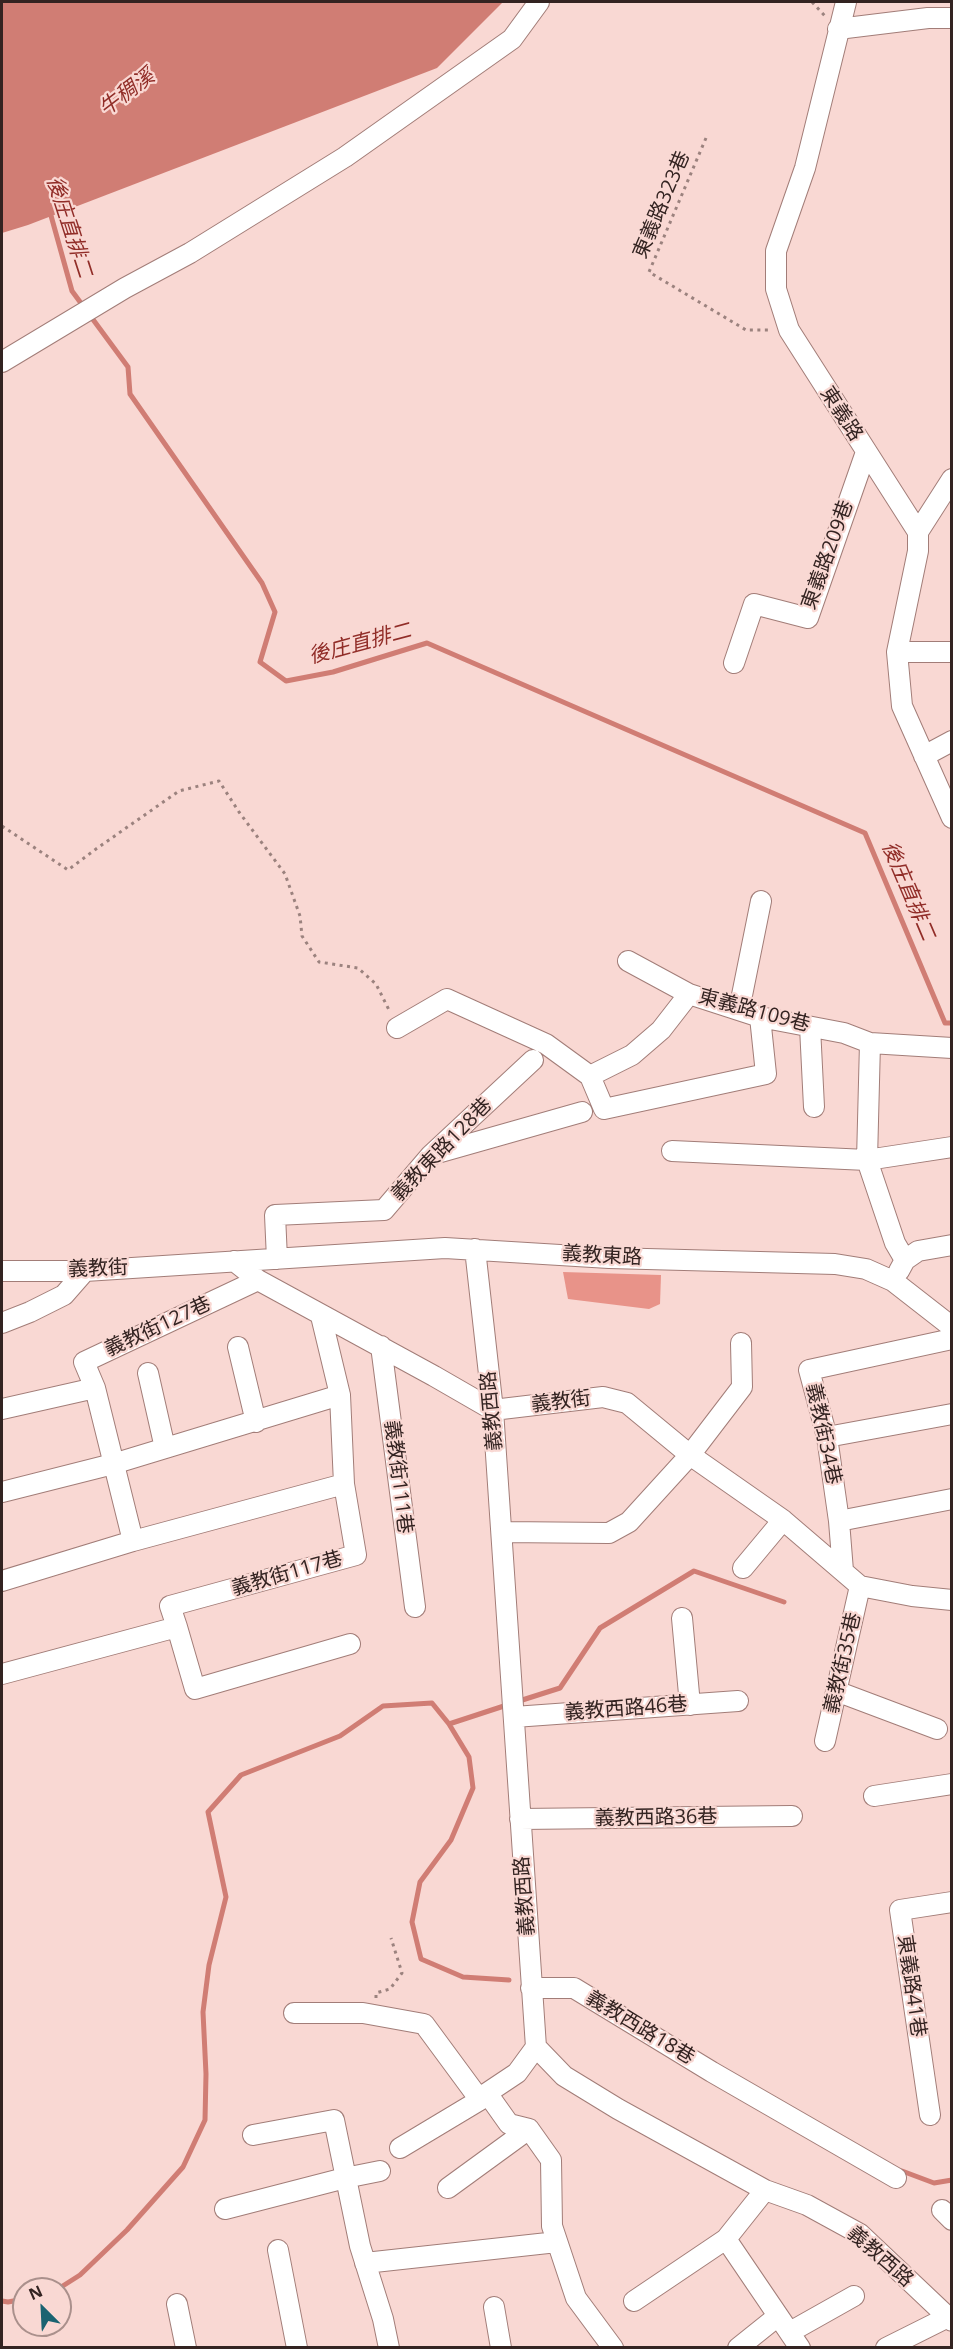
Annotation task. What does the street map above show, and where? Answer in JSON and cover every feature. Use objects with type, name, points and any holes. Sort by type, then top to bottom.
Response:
[{"type":"street","points":[[2,362],[125,288],[190,253],[345,157],[512,39],[539,2]]},
{"type":"street","name":"東義路","points":[[846,2],[805,168],[776,251],[776,289],[789,330],[918,532]]},
{"type":"street","points":[[838,29],[928,18],[951,18]]},
{"type":"street","name":"東義路209巷","points":[[734,663],[754,604],[808,618],[866,452]]},
{"type":"street","points":[[951,479],[918,532],[918,551],[897,652],[902,706],[951,818]]},
{"type":"street","points":[[897,652],[951,652]]},
{"type":"street","points":[[924,756],[951,741]]},
{"type":"street","points":[[738,1010],[761,901]]},
{"type":"street","points":[[628,961],[689,994]]},
{"type":"street","name":"東義路109巷","points":[[590,1076],[632,1055],[661,1030],[689,994],[760,1017],[844,1033],[870,1043],[951,1048]]},
{"type":"street","points":[[397,1028],[447,999],[546,1044],[590,1076],[604,1109],[766,1074],[760,1017]]},
{"type":"street","points":[[810,1027],[814,1107]]},
{"type":"street","points":[[870,1043],[867,1160],[895,1243],[905,1260]]},
{"type":"street","name":"義教東路128巷","points":[[277,1259],[275,1215],[384,1210],[431,1155],[533,1060]]},
{"type":"street","points":[[431,1155],[582,1112]]},
{"type":"street","points":[[672,1151],[867,1160],[951,1147]]},
{"type":"street","points":[[893,1281],[905,1260],[918,1251],[951,1245]]},
{"type":"street","name":"義教東路","points":[[234,1261],[445,1248],[609,1258],[835,1264],[866,1269],[893,1281],[951,1327]]},
{"type":"street","name":"義教西路","points":[[475,1249],[493,1410],[536,2048],[564,2076],[618,2109],[765,2190],[807,2205],[860,2234],[950,2318]]},
{"type":"street","points":[[234,1261],[258,1280],[493,1410]]},
{"type":"street","name":"義教街","points":[[2,1271],[85,1271],[234,1261]]},
{"type":"street","points":[[2,1323],[64,1295],[85,1271]]},
{"type":"street","name":"義教街127巷","points":[[133,1541],[95,1388],[84,1362],[258,1280]]},
{"type":"street","name":"義教街117巷","points":[[321,1316],[340,1395],[344,1484],[356,1554],[171,1606],[195,1689],[350,1644]]},
{"type":"street","name":"義教街34巷","points":[[843,1571],[839,1521],[827,1437],[809,1370],[951,1339]]},
{"type":"street","points":[[502,1532],[609,1533],[629,1522],[690,1455],[742,1387],[741,1343]]},
{"type":"street","name":"義教街111巷","points":[[381,1346],[415,1607]]},
{"type":"street","points":[[238,1347],[256,1422]]},
{"type":"street","points":[[148,1373],[165,1448]]},
{"type":"street","points":[[2,1409],[95,1388]]},
{"type":"street","points":[[2,1492],[113,1464],[340,1395]]},
{"type":"street","name":"義教街","points":[[493,1410],[603,1397],[627,1403],[690,1455],[783,1520],[860,1586]]},
{"type":"street","points":[[827,1437],[951,1414]]},
{"type":"street","points":[[2,1581],[133,1541],[344,1484]]},
{"type":"street","points":[[839,1521],[951,1499]]},
{"type":"street","points":[[743,1568],[783,1520]]},
{"type":"street","points":[[860,1586],[912,1596],[951,1600]]},
{"type":"street","name":"義教街35巷","points":[[825,1741],[860,1586]]},
{"type":"street","points":[[682,1618],[690,1705]]},
{"type":"street","points":[[2,1674],[177,1627]]},
{"type":"street","points":[[836,1691],[938,1729]]},
{"type":"street","name":"義教西路46巷","points":[[514,1717],[738,1701]]},
{"type":"street","points":[[874,1796],[951,1784]]},
{"type":"street","name":"義教西路36巷","points":[[520,1819],[792,1816]]},
{"type":"street","name":"東義路41巷","points":[[930,2115],[900,1910],[951,1902]]},
{"type":"street","name":"義教西路18巷","points":[[531,1988],[574,1988],[712,2072],[896,2178]]},
{"type":"street","points":[[294,2013],[363,2013],[424,2024],[510,2124],[529,2129],[551,2160],[552,2226],[576,2298],[614,2348]]},
{"type":"street","points":[[400,2148],[517,2073],[536,2048]]},
{"type":"street","points":[[253,2135],[334,2120],[365,2263],[383,2319],[389,2348]]},
{"type":"street","points":[[448,2188],[529,2129]]},
{"type":"street","points":[[225,2209],[380,2171]]},
{"type":"street","points":[[634,2301],[726,2239],[765,2190]]},
{"type":"street","points":[[726,2239],[789,2332]]},
{"type":"street","points":[[365,2263],[557,2242]]},
{"type":"street","points":[[278,2250],[297,2348]]},
{"type":"street","points":[[738,2348],[789,2332],[854,2296]]},
{"type":"street","points":[[177,2304],[186,2348]]},
{"type":"street","points":[[494,2307],[501,2348]]},
{"type":"street","points":[[886,2348],[950,2318]]},
{"type":"path","name":"東義路323巷","points":[[706,138],[649,272],[746,330],[789,330]]},
{"type":"path","points":[[2,826],[68,870],[179,791],[219,781],[285,874],[300,916],[302,936],[319,962],[358,968],[376,984],[397,1028]]},
{"type":"path","points":[[375,2015],[376,1993],[390,1989],[402,1973],[391,1938]]},
{"type":"shaded area","points":[[563,1272],[661,1275],[660,1304],[649,1309],[568,1299]]},
{"type":"water","name":"牛稠溪","points":[[2,2],[503,2],[437,68],[2,233]]},
{"type":"waterway","name":"後庄直排二","points":[[50,212],[72,291],[128,367],[130,394],[262,583],[275,612],[260,662],[286,681],[333,672],[427,643],[865,833],[945,1023],[952,1023]]},
{"type":"waterway","points":[[516,1702],[560,1688],[600,1628],[694,1571],[784,1602]]},
{"type":"waterway","points":[[72,2280],[127,2230],[183,2167],[205,2120],[206,2074],[203,2012],[209,1965],[226,1897],[208,1812],[241,1775],[340,1736],[383,1706],[432,1703],[449,1724],[469,1757],[473,1788],[451,1840],[420,1882],[412,1922],[421,1959],[463,1977],[509,1980]]},
{"type":"waterway","points":[[449,1724],[507,1705]]},
{"type":"waterway","points":[[902,2171],[934,2183],[952,2180]]},
{"type":"waterway","points":[[2,2301],[12,2301]]}]
